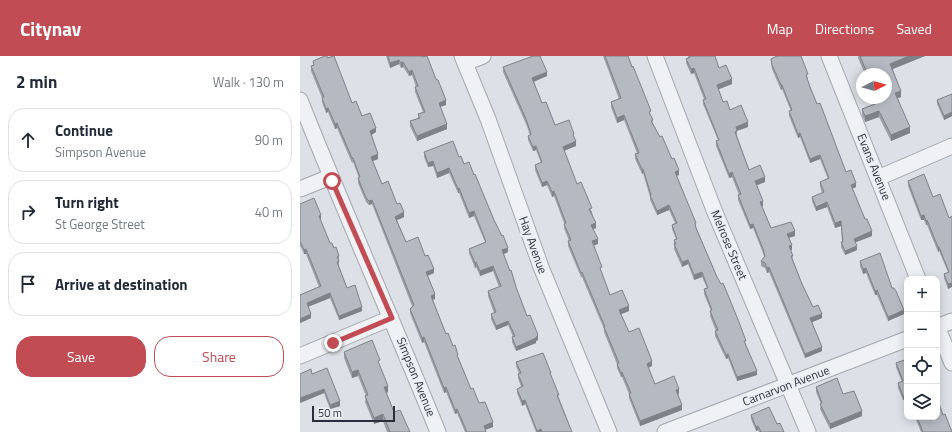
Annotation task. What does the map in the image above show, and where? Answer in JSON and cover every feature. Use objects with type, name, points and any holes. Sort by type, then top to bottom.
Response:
[{"type":"street","points":[[463,60],[483,56]]},
{"type":"street","name":"Melrose Street","points":[[655,56],[714,210],[808,432]]},
{"type":"street","name":"Evans Avenue","points":[[829,56],[917,276]]},
{"type":"street","name":"Hay Avenue","points":[[463,60],[488,119],[540,266],[609,432]]},
{"type":"street","name":"Simpson Avenue","points":[[300,100],[330,177],[392,318],[438,432]]},
{"type":"street","points":[[878,178],[952,146]]},
{"type":"street","points":[[300,189],[330,177]]},
{"type":"street","points":[[300,356],[392,318]]},
{"type":"street","points":[[940,326],[952,321]]},
{"type":"street","points":[[940,334],[952,363]]},
{"type":"street","name":"Carnarvon Avenue","points":[[665,432],[904,340]]},
{"type":"building","points":[[327,56],[327,58],[334,56],[352,103],[356,101],[362,116],[370,113],[376,128],[370,131],[378,154],[371,157],[382,184],[388,181],[397,204],[400,203],[404,212],[395,217],[406,242],[418,237],[425,256],[428,255],[434,269],[426,272],[435,294],[431,296],[446,334],[448,333],[453,346],[455,345],[457,355],[471,389],[473,388],[479,403],[485,402],[493,422],[484,426],[486,432],[467,432],[457,409],[455,410],[446,387],[444,388],[424,337],[422,338],[410,309],[414,305],[372,200],[369,201],[366,198],[358,178],[360,177],[353,158],[337,123],[335,124],[328,108],[326,109],[322,98],[324,97],[311,66],[314,65],[313,61]]},
{"type":"building","points":[[388,56],[427,56],[446,100],[439,103],[447,124],[417,136],[410,121],[420,118],[418,114],[425,112],[415,87],[418,86],[412,70],[409,72],[403,62],[401,63],[399,60],[390,63]]},
{"type":"building","points":[[533,56],[540,56],[547,72],[532,78],[542,103],[546,102],[555,125],[569,120],[574,134],[573,135],[576,141],[563,147],[577,184],[581,182],[592,208],[589,209],[596,223],[591,225],[598,239],[592,241],[602,267],[600,268],[610,295],[622,290],[629,306],[619,310],[629,332],[639,328],[652,361],[647,364],[655,384],[674,376],[679,389],[676,390],[682,405],[640,421],[629,394],[631,393],[617,364],[619,363],[605,327],[568,241],[571,240],[564,224],[566,223],[554,191],[552,192],[547,181],[542,183],[535,165],[542,162],[536,146],[533,147],[528,136],[531,134],[526,119],[503,67]]},
{"type":"building","points":[[605,56],[628,56],[632,67],[633,66],[651,111],[649,112],[653,120],[651,121],[660,137],[662,136],[672,159],[674,158],[679,170],[675,172],[696,223],[696,228],[717,277],[721,284],[723,283],[746,341],[744,341],[757,371],[737,377],[728,354],[726,355],[715,331],[718,330],[710,311],[712,310],[704,289],[708,288],[702,272],[694,275],[688,260],[682,262],[674,244],[676,244],[674,240],[677,239],[672,225],[677,223],[669,205],[657,211],[650,195],[643,169],[635,154],[639,153],[624,115],[617,118],[611,102],[621,98]]},
{"type":"building","points":[[690,56],[715,56],[719,68],[726,65],[732,79],[717,85],[723,102],[727,101],[730,110],[741,105],[748,122],[736,127],[737,131],[735,132],[749,170],[760,165],[765,177],[755,181],[763,201],[760,202],[771,228],[791,222],[795,231],[787,234],[792,245],[789,246],[793,256],[791,256],[813,307],[818,305],[822,314],[810,318],[822,347],[805,354],[769,267],[767,268],[765,263],[761,261],[765,256],[763,249],[753,224],[750,225],[738,195],[741,194],[732,172],[729,174],[716,141],[719,140],[703,100],[706,99],[694,68],[691,69],[686,59]]},
{"type":"building","points":[[777,56],[801,56],[808,74],[806,75],[810,87],[817,104],[820,103],[846,172],[851,170],[856,183],[851,185],[865,219],[867,219],[872,231],[854,239],[857,246],[845,251],[841,242],[843,242],[841,221],[835,223],[827,202],[816,207],[812,197],[824,192],[820,182],[829,178],[820,155],[810,159],[800,133],[798,134],[789,111],[792,110],[772,65],[771,59]]},
{"type":"building","points":[[860,56],[909,56],[890,64],[892,68],[865,68]]},
{"type":"building","points":[[892,69],[901,91],[895,93],[910,127],[891,135],[879,111],[865,116],[862,109],[875,104],[892,104]]},
{"type":"building","points":[[952,94],[952,112],[944,116],[937,100]]},
{"type":"building","points":[[453,141],[459,157],[461,156],[464,164],[469,162],[494,220],[502,236],[503,235],[508,248],[502,250],[510,271],[511,270],[527,316],[530,315],[538,335],[536,338],[516,347],[512,337],[515,336],[508,321],[496,326],[491,314],[496,312],[488,291],[501,286],[493,266],[480,271],[469,249],[486,242],[474,211],[469,213],[449,168],[437,173],[433,161],[428,163],[424,152]]},
{"type":"building","points":[[924,174],[933,197],[940,194],[949,218],[952,216],[952,283],[948,284],[944,274],[949,272],[927,220],[926,221],[924,215],[921,216],[908,181]]},
{"type":"building","points":[[314,198],[321,215],[319,216],[330,243],[332,243],[334,248],[336,247],[339,256],[337,257],[339,261],[337,262],[347,288],[355,285],[362,307],[339,316],[330,293],[307,303],[311,314],[300,319],[300,295],[321,286],[306,249],[304,250],[300,242],[300,204]]},
{"type":"building","points":[[880,253],[892,288],[896,291],[904,310],[888,317],[877,290],[875,291],[866,268],[863,269],[860,261]]},
{"type":"building","points":[[372,340],[380,360],[378,361],[388,386],[384,387],[394,412],[400,410],[410,432],[390,432],[383,414],[374,418],[365,396],[368,395],[358,370],[352,372],[344,352]]},
{"type":"building","points":[[543,353],[559,395],[557,395],[572,432],[542,432],[541,429],[537,431],[525,400],[522,401],[517,389],[523,386],[518,374],[521,373],[516,362]]},
{"type":"building","points":[[904,360],[903,396],[898,383],[903,381],[896,363]]},
{"type":"building","points":[[327,368],[340,401],[330,405],[324,389],[300,398],[300,374],[311,369],[312,374]]},
{"type":"building","points":[[837,378],[843,394],[854,391],[862,411],[830,424],[820,404],[822,403],[816,387]]},
{"type":"building","points":[[940,406],[943,415],[945,414],[952,432],[923,432],[918,420],[940,420]]},
{"type":"building","points":[[769,407],[777,424],[780,423],[784,432],[761,432],[758,426],[756,427],[751,415]]},
{"type":"route","points":[[332,181],[392,318],[333,343]]}]
